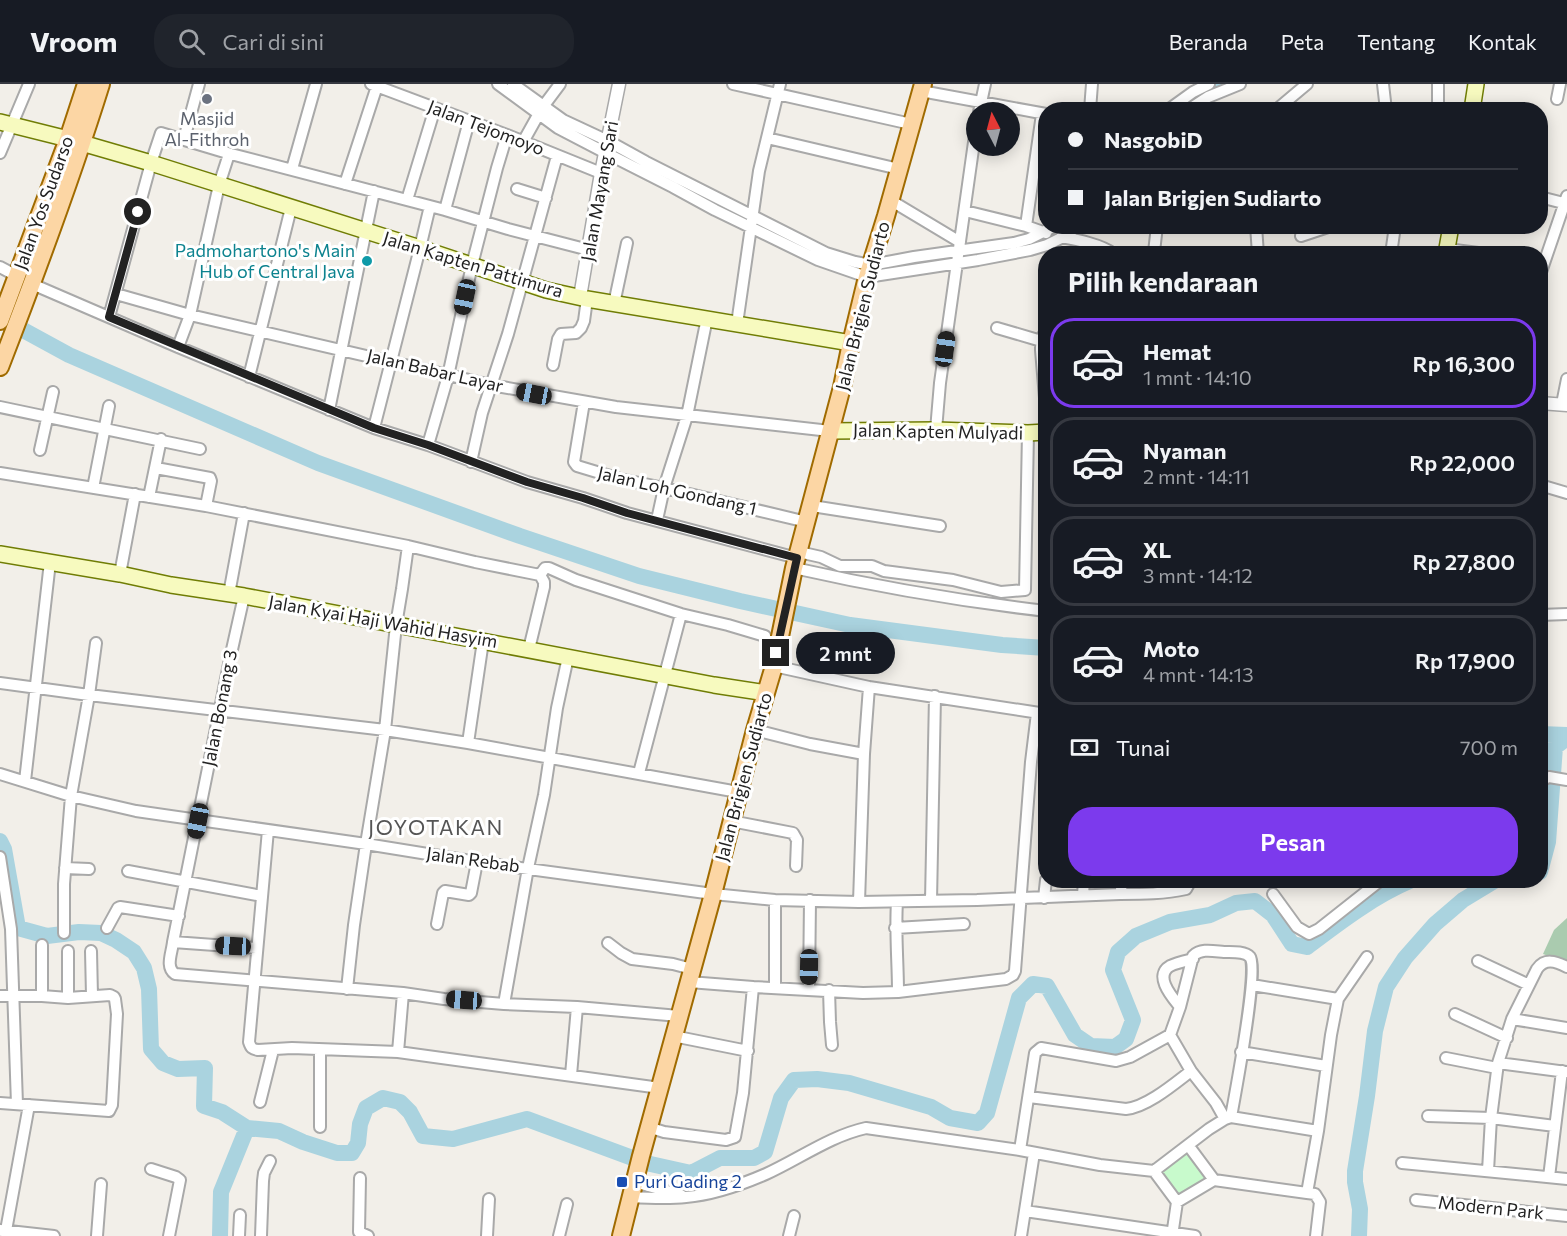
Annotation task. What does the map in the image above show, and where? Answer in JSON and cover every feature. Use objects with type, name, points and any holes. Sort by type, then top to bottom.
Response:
[{"type":"main road","name":"Jalan Yos Sudarso","points":[[75,141],[86,84]]},
{"type":"main road","name":"Jalan Yos Sudarso","points":[[0,321],[17,300],[75,141],[101,84]]},
{"type":"main road","points":[[1473,102],[1476,84]]},
{"type":"main road","name":"Jalan Brigjen Sudiarto","points":[[621,1236],[648,1127],[774,666],[773,633],[809,514],[869,271],[922,88]]},
{"type":"main road","name":"Jalan Kapten Pattimura","points":[[6,123],[151,163],[546,290],[850,343]]},
{"type":"main road","points":[[0,367],[12,337],[17,300]]},
{"type":"main road","name":"Jalan Kapten Mulyadi","points":[[830,431],[936,430],[1038,433]]},
{"type":"main road","name":"Jalan Kyai Haji Wahid Hasyim","points":[[0,554],[766,693]]},
{"type":"street","points":[[0,153],[6,123],[29,84]]},
{"type":"street","points":[[184,139],[200,84]]},
{"type":"street","points":[[292,169],[316,84]]},
{"type":"street","points":[[498,84],[541,111],[563,120],[607,148],[646,162],[752,221],[826,253],[855,262],[869,271],[914,257],[1030,250],[1038,247]]},
{"type":"street","points":[[513,84],[541,111]]},
{"type":"street","points":[[523,142],[560,84]]},
{"type":"street","name":"Jalan Mayang Sari","points":[[584,298],[601,173],[619,84]]},
{"type":"street","points":[[733,84],[779,89],[911,124]]},
{"type":"street","points":[[980,102],[985,84]]},
{"type":"street","points":[[1091,102],[1092,84]]},
{"type":"street","points":[[1180,102],[1209,84]]},
{"type":"street","points":[[1200,102],[1240,84]]},
{"type":"street","points":[[1286,102],[1307,84]]},
{"type":"street","points":[[1383,84],[1385,102]]},
{"type":"street","points":[[1438,84],[1438,102]]},
{"type":"street","points":[[1557,99],[1560,84]]},
{"type":"street","points":[[345,184],[374,85]]},
{"type":"street","name":"Jalan Tejomoyo","points":[[374,85],[601,173]]},
{"type":"street","points":[[922,88],[966,103]]},
{"type":"street","points":[[737,324],[759,171],[779,89]]},
{"type":"street","points":[[407,200],[435,108]]},
{"type":"street","points":[[1020,111],[1038,113]]},
{"type":"street","points":[[445,210],[469,121]]},
{"type":"street","points":[[109,317],[161,133],[229,154],[589,250]]},
{"type":"street","points":[[428,445],[448,376],[472,265],[507,135]]},
{"type":"street","points":[[767,138],[899,169]]},
{"type":"street","points":[[1026,226],[1038,151]]},
{"type":"street","points":[[178,347],[190,315],[219,185],[229,154]]},
{"type":"street","points":[[471,462],[490,386],[508,334],[557,156]]},
{"type":"street","points":[[936,430],[940,383],[972,156]]},
{"type":"street","points":[[517,189],[546,198]]},
{"type":"street","points":[[329,410],[374,191]]},
{"type":"street","points":[[1548,198],[1566,201],[1548,248]]},
{"type":"street","points":[[890,200],[959,254],[1050,234]]},
{"type":"street","points":[[374,428],[430,206]]},
{"type":"street","points":[[249,377],[291,208]]},
{"type":"street","points":[[965,211],[1038,229]]},
{"type":"street","points":[[1041,246],[1047,244],[1052,234]]},
{"type":"street","points":[[1055,234],[1081,246]]},
{"type":"street","points":[[1301,236],[1307,234]]},
{"type":"street","points":[[614,303],[627,243]]},
{"type":"street","points":[[0,267],[178,347],[329,410],[527,482],[863,584],[924,595],[1038,610]]},
{"type":"street","name":"Jalan Babar Layar","points":[[116,294],[190,315],[490,386],[687,416],[830,431]]},
{"type":"street","points":[[553,365],[561,334],[576,333],[581,328],[584,298]]},
{"type":"street","points":[[657,520],[664,488],[687,416],[707,318]]},
{"type":"street","points":[[997,328],[1038,340]]},
{"type":"street","points":[[1548,403],[1564,404],[1567,379]]},
{"type":"street","points":[[40,450],[53,392]]},
{"type":"street","name":"Jalan Loh Gondang 1","points":[[584,402],[574,462],[576,466],[620,479],[809,514],[836,511],[940,526]]},
{"type":"street","points":[[93,488],[109,406]]},
{"type":"street","points":[[0,407],[200,449]]},
{"type":"street","points":[[795,565],[822,557],[840,566],[872,566],[884,571],[953,580],[1001,592],[1025,589],[1028,434]]},
{"type":"street","points":[[149,497],[161,440]]},
{"type":"street","points":[[156,468],[210,478],[206,506]]},
{"type":"street","points":[[0,473],[206,506],[540,575],[544,587],[529,649]]},
{"type":"street","points":[[1548,487],[1567,493]]},
{"type":"street","points":[[120,574],[135,494]]},
{"type":"street","name":"Jalan Bonang 3","points":[[243,513],[231,654],[173,942],[170,969],[176,974],[255,980]]},
{"type":"street","points":[[347,989],[366,844],[385,730],[396,625],[408,546]]},
{"type":"street","points":[[25,781],[50,562]]},
{"type":"street","points":[[540,575],[545,568],[549,568],[576,580],[681,614],[773,633]]},
{"type":"street","points":[[639,773],[681,614]]},
{"type":"street","points":[[1548,615],[1567,614]]},
{"type":"street","points":[[468,743],[483,641]]},
{"type":"street","points":[[64,933],[65,868],[71,796],[96,643]]},
{"type":"street","points":[[504,1004],[568,657]]},
{"type":"street","points":[[774,666],[869,687],[1038,713]]},
{"type":"street","points":[[0,683],[385,730],[738,792]]},
{"type":"street","points":[[859,903],[864,754],[869,687]]},
{"type":"street","points":[[931,901],[935,696]]},
{"type":"street","points":[[608,943],[632,959],[673,964],[690,975],[753,987],[863,993],[898,992],[1011,977],[1015,971],[1031,762],[1038,728]]},
{"type":"street","points":[[755,730],[810,744],[864,754]]},
{"type":"street","name":"Jalan Rebab","points":[[0,774],[71,796],[136,811],[477,862],[713,894],[775,900],[859,903],[1083,895],[1150,895],[1187,888]]},
{"type":"street","points":[[1548,779],[1567,780]]},
{"type":"street","points":[[731,821],[793,834],[797,840],[796,866]]},
{"type":"street","points":[[268,830],[250,1047],[258,1050],[292,1048],[398,1052],[660,1088]]},
{"type":"street","points":[[0,857],[10,921],[17,1104]]},
{"type":"street","points":[[437,924],[443,892],[469,895],[477,862]]},
{"type":"street","points":[[65,868],[89,869]]},
{"type":"street","points":[[128,871],[262,896]]},
{"type":"street","points":[[1044,898],[1045,888]]},
{"type":"street","points":[[1083,888],[1083,895]]},
{"type":"street","points":[[1120,894],[1121,888]]},
{"type":"street","points":[[1273,894],[1297,927],[1309,934],[1319,929],[1371,888]]},
{"type":"street","points":[[775,900],[776,987]]},
{"type":"street","points":[[809,989],[810,900]]},
{"type":"street","points":[[897,902],[895,928],[898,949],[898,992]]},
{"type":"street","points":[[107,928],[120,907],[179,916]]},
{"type":"street","points":[[895,928],[964,924]]},
{"type":"street","points":[[173,942],[257,948]]},
{"type":"street","points":[[42,945],[42,996]]},
{"type":"street","points":[[68,951],[68,998]]},
{"type":"street","points":[[91,951],[92,996]]},
{"type":"street","points":[[636,1177],[690,1197],[734,1187],[849,1132],[866,1128],[1020,1150],[1100,1165],[1154,1171],[1228,1118],[1234,1099],[1252,985],[1250,956],[1242,953],[1201,951],[1196,953],[1192,959],[1180,1007],[1170,1035],[1130,1057],[1116,1061],[1038,1049],[1035,1053],[1020,1150]]},
{"type":"street","points":[[1307,1193],[1338,999],[1367,957]]},
{"type":"street","points":[[1180,1007],[1164,982],[1163,974],[1169,967],[1192,959]]},
{"type":"street","points":[[1478,961],[1529,985]]},
{"type":"street","points":[[1488,1170],[1497,1066],[1512,1019],[1541,963],[1555,962],[1567,967]]},
{"type":"street","points":[[255,980],[403,993],[444,999],[679,1016]]},
{"type":"street","points":[[1252,985],[1338,999]]},
{"type":"street","points":[[648,1127],[664,1132],[716,1139],[726,1140],[735,1137],[743,1094],[753,987]]},
{"type":"street","points":[[829,990],[832,1045]]},
{"type":"street","points":[[398,1052],[403,993]]},
{"type":"street","points":[[0,996],[68,998],[110,995],[115,999],[117,1014],[110,1111],[0,1103]]},
{"type":"street","points":[[571,1076],[577,1007]]},
{"type":"street","points":[[1455,1014],[1507,1038]]},
{"type":"street","points":[[1512,1019],[1567,1028]]},
{"type":"street","points":[[1170,1035],[1191,1071],[1228,1118],[1318,1131]]},
{"type":"street","points":[[673,1036],[748,1051]]},
{"type":"street","points":[[260,1102],[273,1050]]},
{"type":"street","points":[[320,1050],[320,1127]]},
{"type":"street","points":[[1242,1052],[1326,1066]]},
{"type":"street","points":[[1446,1058],[1497,1066],[1565,1071],[1549,1177]]},
{"type":"street","points":[[1029,1097],[1126,1109],[1135,1108],[1191,1071]]},
{"type":"street","points":[[1216,1104],[1224,1097],[1234,1099]]},
{"type":"street","points":[[29,1106],[3,1232],[54,1236]]},
{"type":"street","points":[[1428,1116],[1491,1118],[1555,1126]]},
{"type":"street","points":[[1188,1145],[1214,1180]]},
{"type":"street","points":[[1021,1236],[1034,1153]]},
{"type":"street","points":[[261,1236],[263,1181],[270,1161]]},
{"type":"street","points":[[1402,1163],[1567,1179]]},
{"type":"street","points":[[151,1168],[180,1180],[169,1236]]},
{"type":"street","points":[[1154,1171],[1177,1202],[1172,1234]]},
{"type":"street","points":[[360,1178],[358,1230],[368,1236]]},
{"type":"street","points":[[1177,1202],[1214,1180],[1315,1194],[1320,1202],[1316,1236]]},
{"type":"street","points":[[96,1236],[101,1184]]},
{"type":"street","points":[[487,1236],[489,1199]]},
{"type":"street","name":"Modern Park","points":[[1416,1200],[1567,1216]]},
{"type":"street","points":[[559,1236],[567,1204]]},
{"type":"street","points":[[1025,1211],[1195,1236]]},
{"type":"street","points":[[239,1236],[240,1215]]},
{"type":"street","points":[[789,1236],[794,1216]]},
{"type":"green space","points":[[1567,918],[1567,963],[1543,954],[1554,930]]},
{"type":"green space","points":[[1187,1151],[1206,1178],[1179,1197],[1160,1171]]},
{"type":"waterway","points":[[1203,90],[1217,84]]},
{"type":"waterway","points":[[704,197],[785,238]]},
{"type":"waterway","points":[[1040,238],[1051,234]]},
{"type":"waterway","points":[[961,258],[1004,249]]},
{"type":"waterway","points":[[3,319],[69,355],[318,463],[639,576],[850,625],[1002,645],[1038,647]]},
{"type":"waterway","points":[[1548,734],[1567,735]]},
{"type":"waterway","points":[[1548,842],[1555,747],[1567,738]]},
{"type":"waterway","points":[[0,841],[4,849],[18,928],[47,936],[79,932],[101,933],[134,952],[144,968],[149,989],[151,1049],[163,1063],[178,1069],[205,1068],[204,1106],[222,1112],[247,1128],[279,1131],[337,1153],[352,1153],[358,1143],[360,1124],[366,1108],[383,1098],[400,1102],[410,1112],[423,1136],[453,1139],[527,1119],[646,1163],[691,1173],[720,1158],[754,1158],[765,1152],[781,1098],[794,1080],[817,1079],[849,1083],[931,1107],[950,1118],[978,1123],[987,1113],[1019,998],[1033,984],[1047,986],[1075,1035],[1091,1046],[1115,1047],[1126,1039],[1133,1020],[1113,970],[1118,952],[1136,936],[1170,922],[1210,915],[1236,903],[1255,901],[1273,915],[1292,944],[1307,947],[1345,919],[1395,888]]},
{"type":"waterway","points":[[1359,1236],[1360,1209],[1355,1171],[1375,1031],[1386,987],[1405,958],[1435,924],[1463,900],[1483,888]]},
{"type":"waterway","points":[[220,1236],[221,1192],[247,1128]]},
{"type":"place","name":"Masjid Al-Fithroh","points":[[207,99]]},
{"type":"place","name":"Padmohartono's Main Hub of Central Java","points":[[367,261]]},
{"type":"place","name":"Puri Gading 2","points":[[622,1182]]},
{"type":"district","name":"JOYOTAKAN","points":[[436,828]]},
{"type":"route","points":[[138,212],[109,317],[374,428],[428,445],[527,482],[627,513],[797,558],[776,653]]}]
